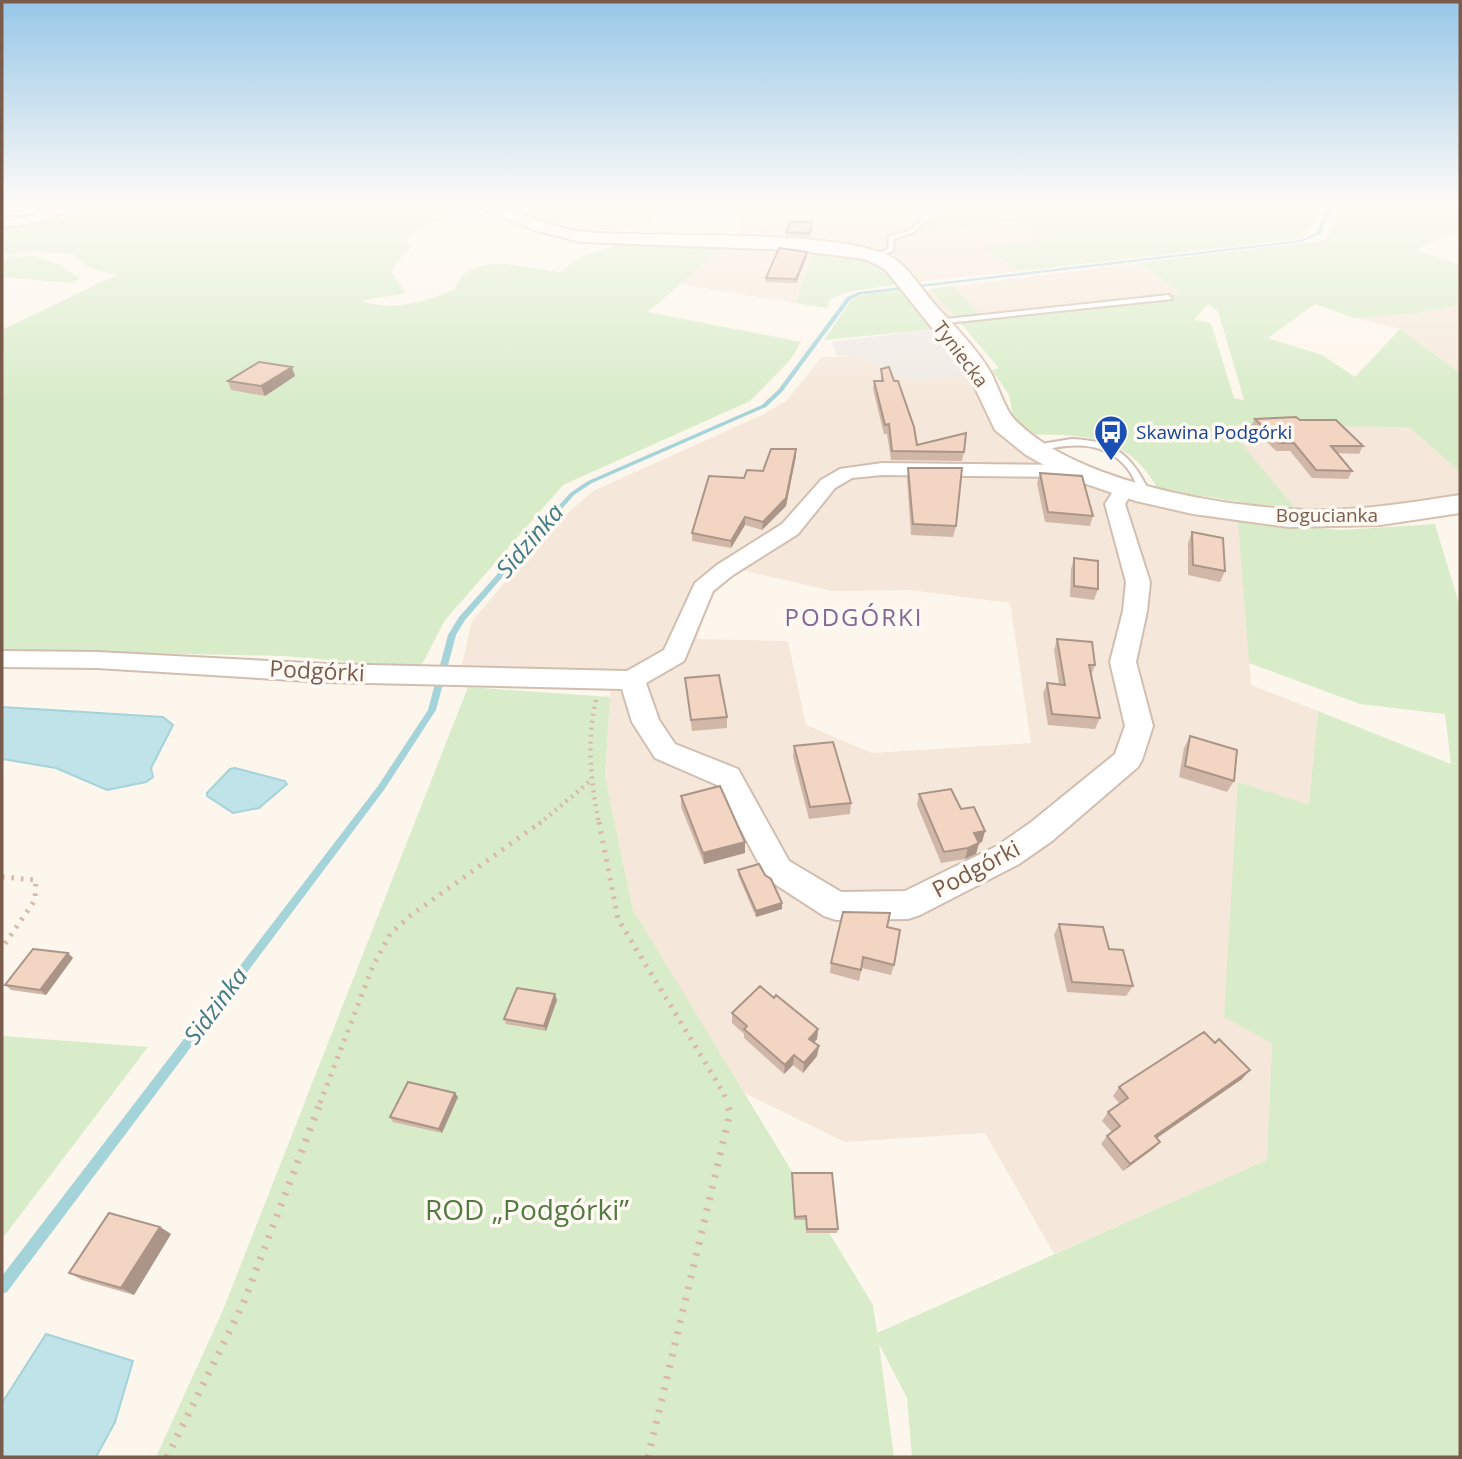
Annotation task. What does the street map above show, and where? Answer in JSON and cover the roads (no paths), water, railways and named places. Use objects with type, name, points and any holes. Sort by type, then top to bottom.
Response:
[{"type":"street","name":"Tyniecka","points":[[895,269],[979,372],[1004,425],[1035,449],[1076,471],[1135,492],[1193,505]]},
{"type":"street","points":[[632,680],[675,654],[703,588],[725,569],[790,529],[828,484],[847,473],[882,469],[1076,471]]},
{"type":"street","name":"Podgórki","points":[[2,659],[97,660],[462,677],[632,680],[646,722],[665,751],[728,777],[778,870],[836,906],[908,905],[1008,855],[1041,832],[1128,761],[1139,726],[1123,662],[1135,611],[1138,582],[1115,504],[1135,492]]},
{"type":"street","name":"Bogucianka","points":[[1193,505],[1289,518],[1330,519],[1380,516],[1460,504]]},
{"type":"lane","points":[[937,322],[1169,297]]},
{"type":"lane","points":[[1035,449],[1059,442],[1098,446],[1129,464],[1135,492]]},
{"type":"water","points":[[2,707],[163,717],[173,725],[151,768],[153,777],[146,782],[107,790],[56,768],[2,759]]},
{"type":"water","points":[[230,769],[285,781],[287,784],[259,808],[233,813],[207,796],[207,793]]},
{"type":"water","points":[[46,1334],[133,1361],[115,1422],[96,1457],[2,1457],[2,1403]]},
{"type":"waterway","name":"Sidzinka","points":[[2,1287],[381,788],[432,710],[452,635],[462,619],[572,494],[590,482],[764,406],[780,391],[849,298],[861,293],[890,289],[1061,269]]},
{"type":"place","name":"Skawina Podgórki","points":[[1111,462]]},
{"type":"district","name":"PODGÓRKI","points":[[854,618]]},
{"type":"park label","name":"ROD „Podgórki”","points":[[527,1210]]}]
